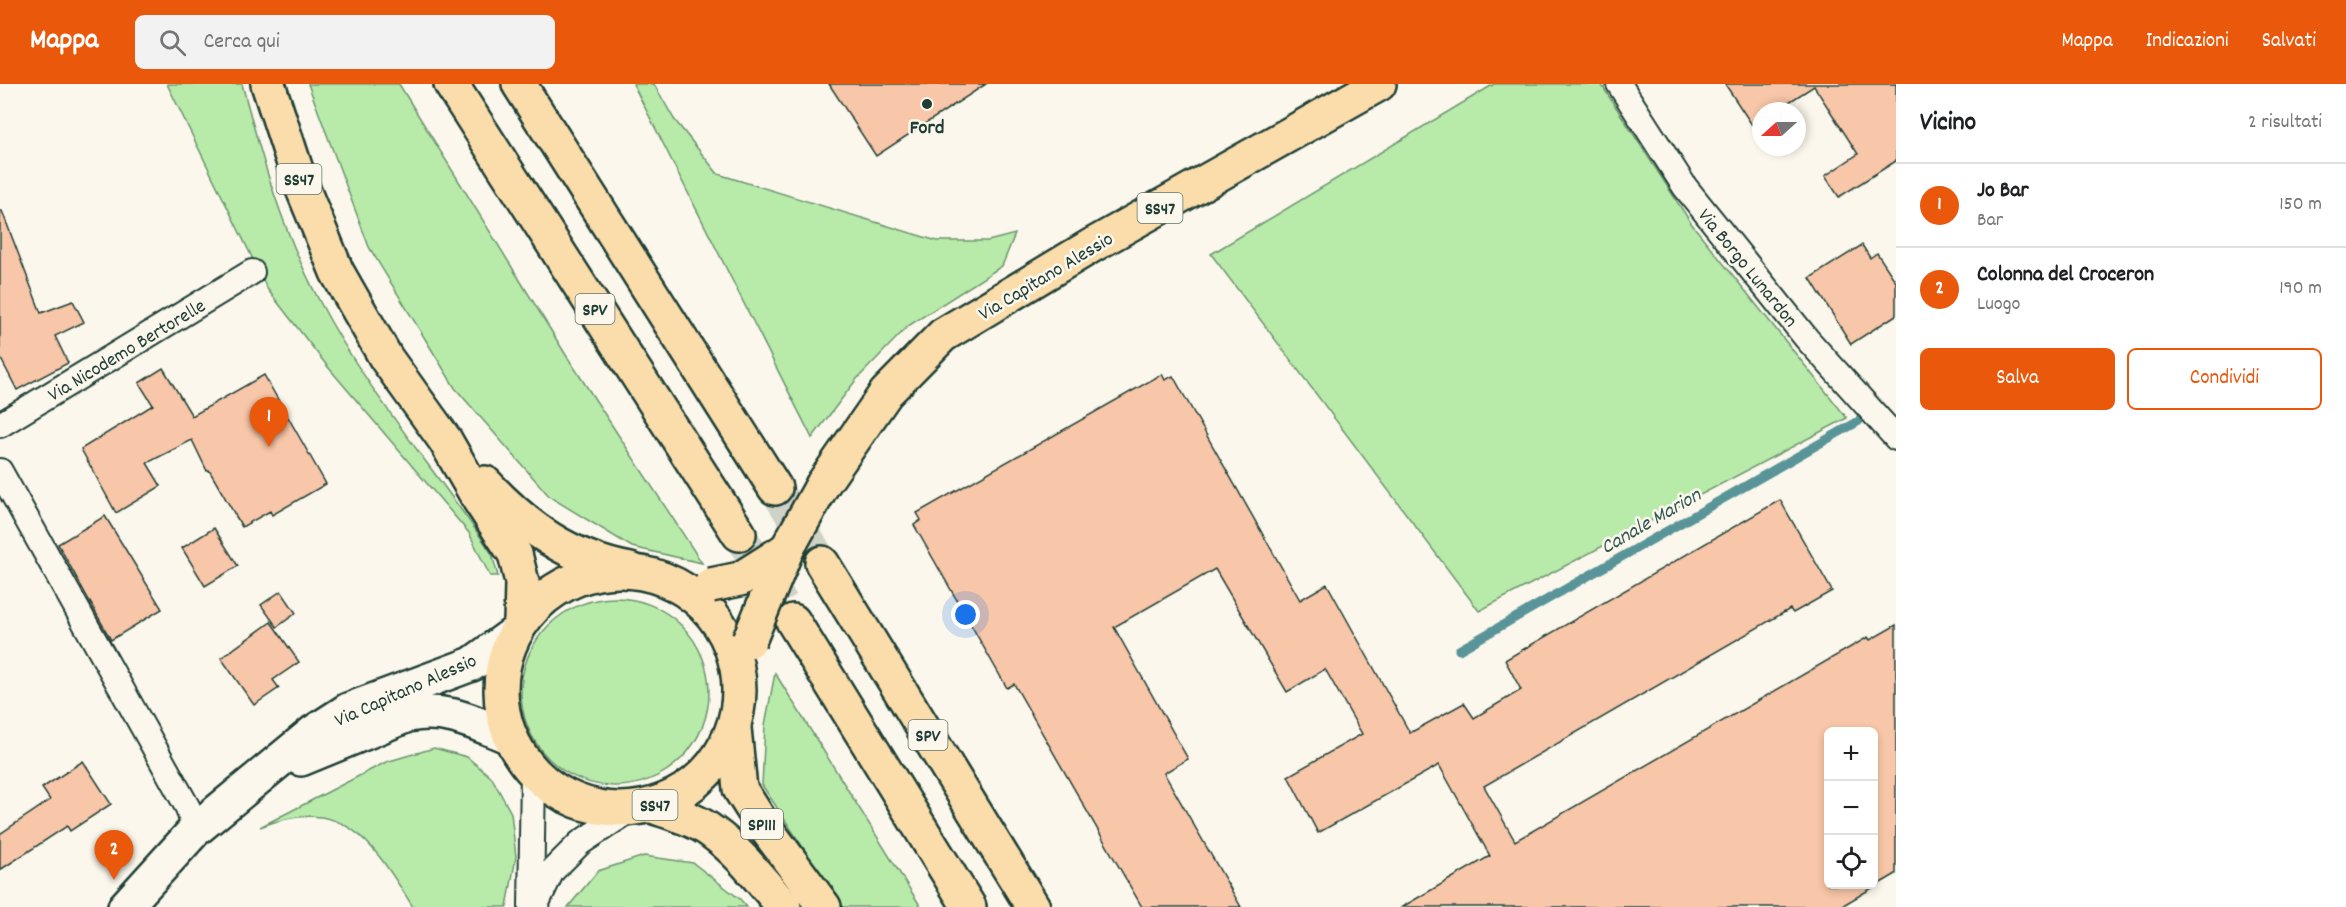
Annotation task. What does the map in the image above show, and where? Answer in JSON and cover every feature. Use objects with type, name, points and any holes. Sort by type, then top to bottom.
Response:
[{"type":"main road","name":"SS47","points":[[268,84],[300,182],[337,272],[386,358],[444,440],[515,554],[522,582],[519,627]]},
{"type":"main road","name":"SPV","points":[[451,84],[739,534]]},
{"type":"main road","points":[[519,84],[775,488]]},
{"type":"main road","name":"Via Capitano Alessio","points":[[744,655],[787,549],[823,484],[886,393],[943,335],[1091,246],[1379,84]]},
{"type":"main road","name":"SS47","points":[[444,440],[501,500],[537,530],[589,560],[652,574],[673,582],[704,604],[744,655],[735,728],[716,763],[687,789],[641,808],[603,808],[577,801],[554,789],[533,772],[510,737],[503,711],[501,683],[506,657],[519,627],[542,599],[568,582],[599,572],[630,570]]},
{"type":"main road","name":"Via Capitano Alessio","points":[[673,582],[711,585],[740,579],[787,549]]},
{"type":"main road","name":"SPV","points":[[822,563],[1033,907]]},
{"type":"main road","points":[[793,621],[969,907]]},
{"type":"main road","name":"Via Capitano Alessio","points":[[260,778],[314,732],[348,710],[472,664],[519,627]]},
{"type":"main road","name":"Via Capitano Alessio","points":[[260,778],[408,715],[427,711],[447,713],[510,737]]},
{"type":"main road","name":"SP111","points":[[735,728],[740,789],[759,819],[824,907]]},
{"type":"main road","points":[[125,907],[195,830],[260,778]]},
{"type":"main road","name":"SP111","points":[[641,808],[689,819],[712,831],[738,855],[784,907]]},
{"type":"street","name":"Via Borgo Lunardon","points":[[1619,84],[1685,187],[1807,339],[1896,438]]},
{"type":"street","name":"Via Nicodemo Bertorelle","points":[[0,425],[252,272]]},
{"type":"street","points":[[0,471],[188,808],[195,830]]},
{"type":"street","points":[[531,907],[533,772]]},
{"type":"street","points":[[536,907],[552,871],[580,843],[641,808]]},
{"type":"green space","points":[[167,84],[242,84],[284,222],[320,302],[377,395],[492,554],[498,576],[490,576],[469,533],[328,367],[268,290]]},
{"type":"green space","points":[[308,84],[399,84],[566,355],[702,563],[632,547],[550,497],[455,388],[369,247]]},
{"type":"green space","points":[[633,84],[654,84],[674,119],[718,174],[937,241],[988,241],[1015,234],[1002,266],[908,326],[856,380],[812,438]]},
{"type":"green space","points":[[1494,84],[1601,84],[1691,223],[1847,418],[1479,611],[1211,254]]},
{"type":"green space","points":[[606,598],[624,598],[651,605],[682,625],[702,656],[709,692],[702,728],[682,759],[651,779],[624,786],[606,786],[571,775],[555,765],[542,752],[525,719],[521,701],[521,683],[532,648],[542,632],[555,619],[588,602]]},
{"type":"green space","points":[[775,673],[921,907],[842,907],[762,785],[765,725]]},
{"type":"green space","points":[[434,748],[467,757],[492,778],[511,813],[516,857],[507,907],[413,907],[384,862],[353,830],[335,821],[314,816],[289,818],[260,827],[386,762]]},
{"type":"green space","points":[[644,856],[693,863],[747,907],[568,907],[598,871]]},
{"type":"building","points":[[829,84],[986,84],[876,156]]},
{"type":"building","points":[[1725,84],[1896,84],[1896,161],[1839,197],[1825,176],[1858,154],[1814,86],[1789,102],[1752,102],[1752,125]]},
{"type":"building","points":[[0,211],[2,211],[41,313],[73,301],[84,322],[55,336],[68,363],[17,390],[0,357]]},
{"type":"building","points":[[1862,245],[1870,258],[1877,253],[1896,282],[1896,315],[1851,344],[1810,278]]},
{"type":"building","points":[[163,368],[192,416],[264,375],[326,484],[272,515],[270,511],[242,527],[209,470],[207,471],[192,440],[147,463],[161,486],[116,513],[81,449],[153,405],[139,383]]},
{"type":"building","points":[[1162,374],[1165,380],[1173,376],[1300,600],[1327,584],[1410,733],[1464,703],[1474,718],[1521,690],[1505,660],[1780,500],[1832,591],[1793,613],[1790,609],[1484,786],[1515,841],[1868,637],[1870,640],[1896,625],[1896,874],[1878,885],[1878,727],[1824,727],[1824,889],[1871,889],[1840,907],[1402,907],[1490,856],[1439,765],[1318,833],[1288,776],[1362,734],[1325,669],[1287,692],[1215,569],[1114,627],[1188,759],[1164,773],[1241,907],[1142,907],[1014,684],[1007,688],[914,525],[921,520],[917,513]]},
{"type":"building","points":[[105,516],[162,609],[111,640],[58,544]]},
{"type":"building","points":[[214,528],[238,566],[205,586],[182,548]]},
{"type":"building","points":[[281,591],[296,613],[277,627],[261,605]]},
{"type":"building","points":[[271,622],[299,662],[273,680],[279,688],[254,705],[221,658]]},
{"type":"building","points":[[83,761],[111,804],[70,831],[67,826],[0,870],[0,834],[50,800],[42,788]]},
{"type":"waterway","name":"Canale Marion","points":[[1459,650],[1859,421]]},
{"type":"tunnel","points":[[775,488],[822,563]]},
{"type":"tunnel","points":[[739,534],[793,621]]},
{"type":"place","name":"Ford","points":[[927,104]]},
{"type":"place","name":"Jo Bar","points":[[269,447]]},
{"type":"place","name":"Colonna del Croceron","points":[[114,880]]}]
